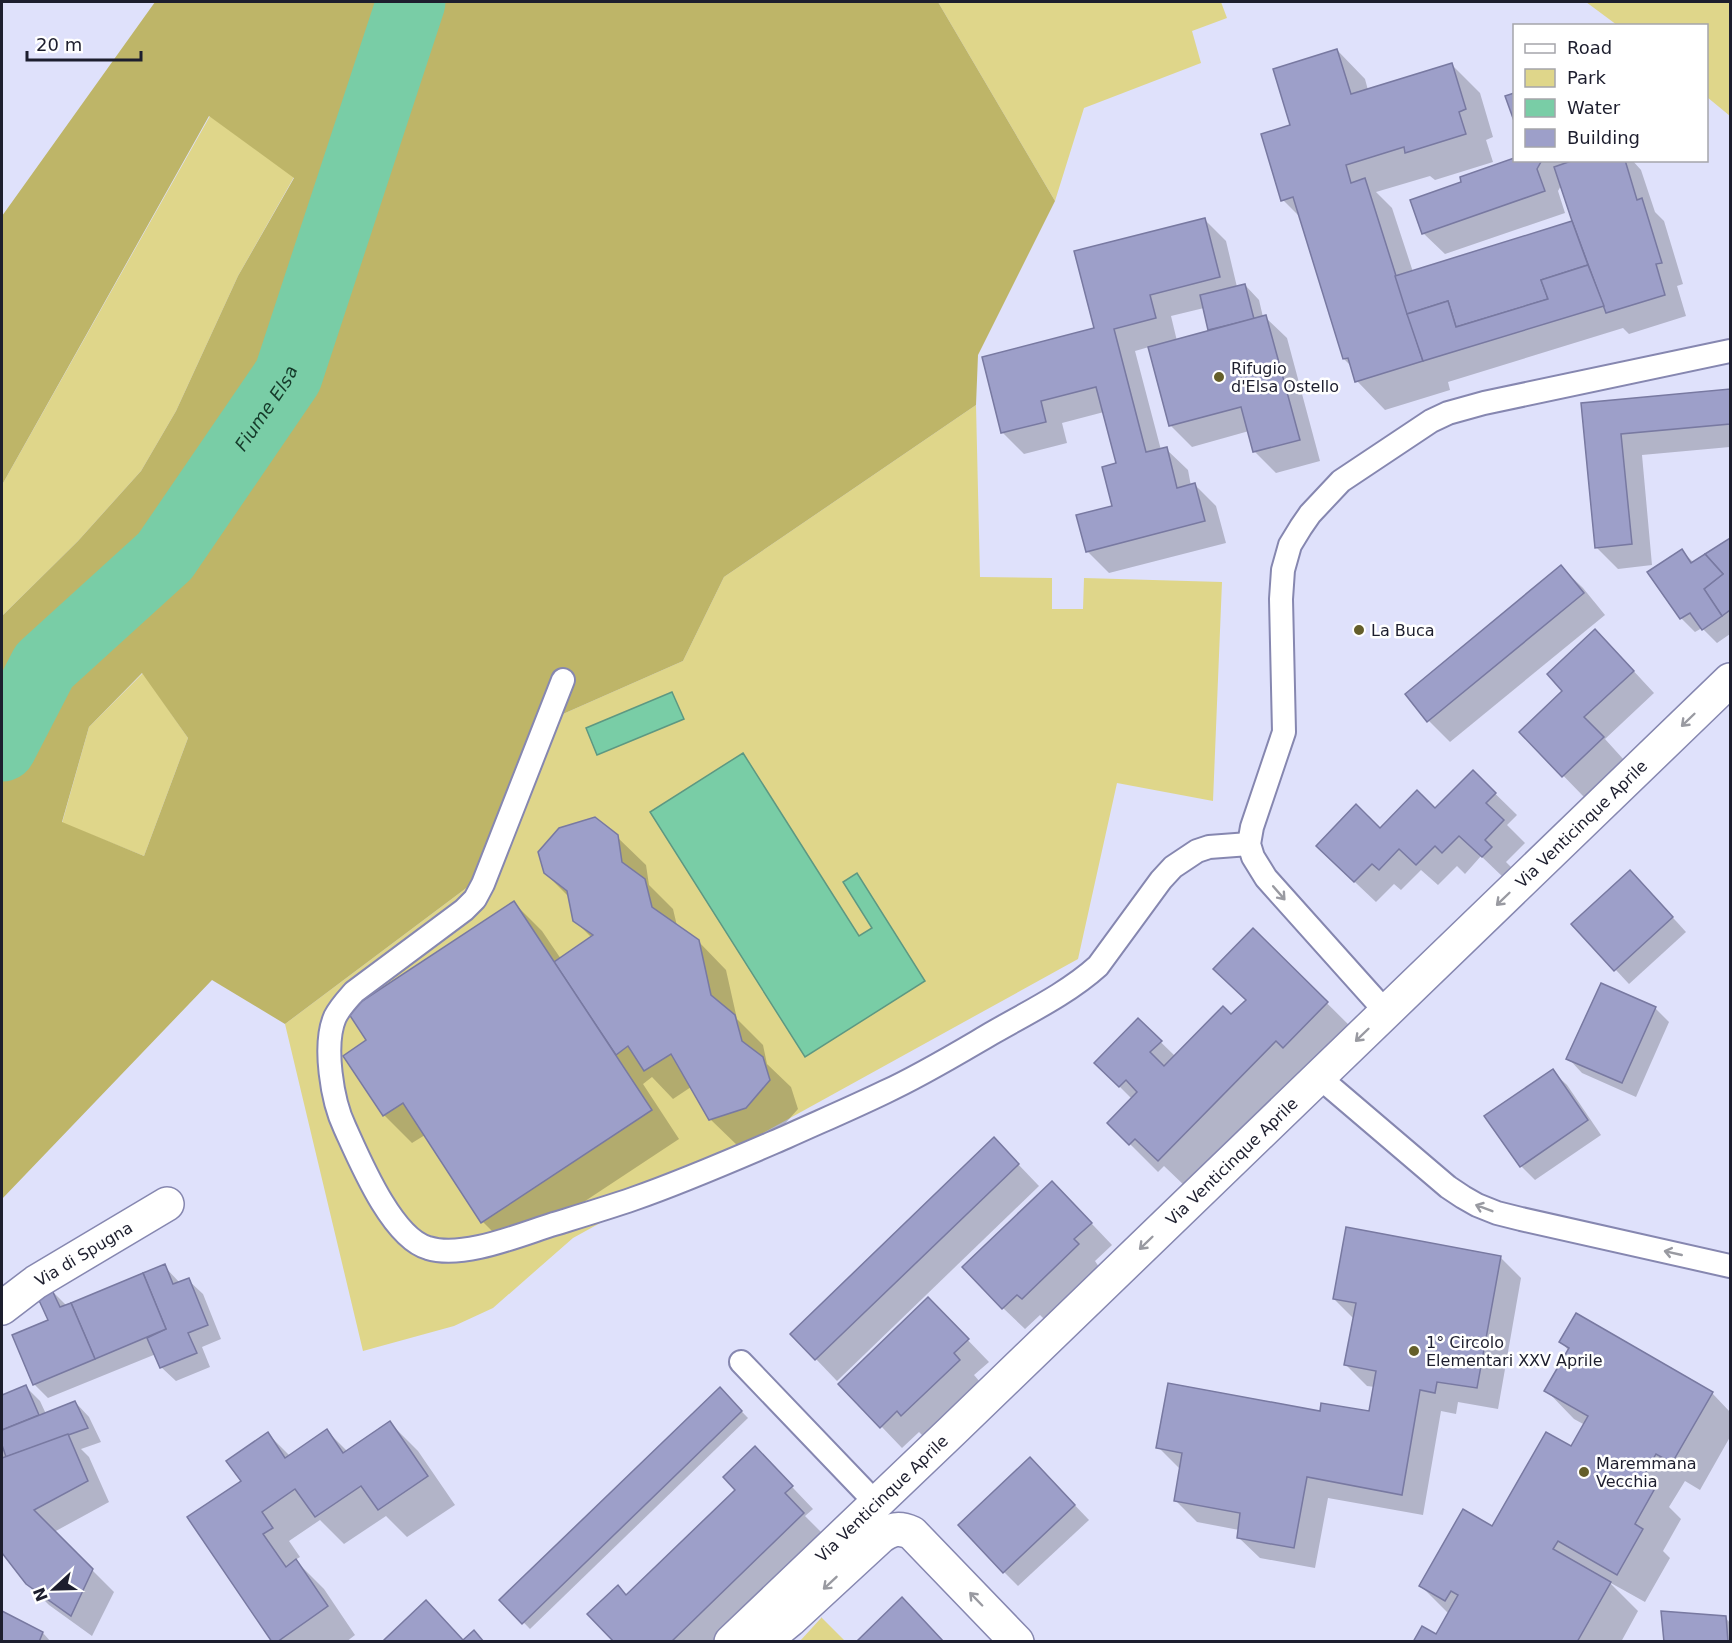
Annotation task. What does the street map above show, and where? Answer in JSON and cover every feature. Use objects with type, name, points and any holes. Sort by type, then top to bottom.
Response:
[{"type":"main road","name":"Via Venticinque Aprile","points":[[731,1641],[1731,680]]},
{"type":"main road","name":"Via di Spugna","points":[[2,1308],[17,1295],[57,1269],[167,1204]]},
{"type":"main road","points":[[764,1641],[880,1537],[895,1529],[912,1533],[1017,1641]]},
{"type":"lane","points":[[1386,1012],[1266,878],[1253,857],[1250,844],[1254,821],[1284,732],[1281,599],[1283,570],[1290,545],[1320,503],[1341,481],[1407,436],[1448,413],[1484,403],[1722,353]]},
{"type":"lane","points":[[563,680],[483,884],[475,899],[464,910],[354,992],[340,1008],[333,1022],[330,1047],[331,1072],[334,1098],[342,1123],[376,1192],[401,1230],[417,1244],[436,1250],[460,1250],[495,1242],[631,1200],[709,1171],[885,1092],[981,1040],[1085,977],[1098,966],[1161,880],[1186,857],[1197,850],[1209,847],[1250,844]]},
{"type":"lane","points":[[1319,1077],[1448,1187],[1477,1205],[1521,1219],[1731,1266]]},
{"type":"lane","points":[[741,1362],[876,1503]]},
{"type":"green space","points":[[938,2],[1221,2],[1227,18],[1192,31],[1201,63],[1084,108],[1055,201]]},
{"type":"green space","points":[[1586,2],[1730,2],[1730,116],[1708,98],[1708,24],[1616,24]]},
{"type":"green space","points":[[210,116],[294,177],[238,276],[176,411],[141,471],[78,541],[2,616],[2,485]]},
{"type":"green space","points":[[976,405],[980,577],[1052,578],[1052,609],[1083,609],[1084,578],[1222,582],[1213,801],[1117,783],[1078,959],[573,1238],[493,1308],[454,1326],[363,1351],[285,1024],[469,886],[538,725],[683,661],[724,577]]},
{"type":"green space","points":[[143,673],[188,738],[144,856],[62,823],[89,727]]},
{"type":"green space","points":[[822,1618],[845,1641],[800,1641]]},
{"type":"shaded area","points":[[155,2],[938,2],[1055,201],[978,355],[976,405],[724,577],[683,661],[538,725],[469,886],[285,1024],[212,980],[2,1199],[2,616],[78,541],[141,471],[176,411],[238,276],[294,178],[209,116],[2,485],[2,216]],"holes":[[[142,673],[188,738],[144,856],[62,822],[89,727]]]},
{"type":"water","points":[[672,692],[684,719],[597,755],[586,728]]},
{"type":"water","points":[[743,753],[859,936],[872,928],[843,882],[857,873],[925,981],[805,1057],[650,812]]},
{"type":"building","points":[[1337,49],[1351,94],[1452,63],[1466,109],[1459,112],[1466,134],[1405,153],[1404,147],[1346,165],[1351,183],[1365,178],[1423,361],[1355,382],[1348,358],[1343,359],[1293,197],[1281,201],[1261,134],[1290,125],[1273,69]]},
{"type":"building","points":[[1513,93],[1513,118],[1505,96]]},
{"type":"building","points":[[1513,158],[1513,162],[1541,162],[1537,169],[1545,191],[1422,234],[1410,200],[1461,182],[1460,177]]},
{"type":"building","points":[[1568,162],[1626,162],[1637,200],[1642,198],[1662,263],[1656,264],[1665,295],[1606,313],[1554,167]]},
{"type":"building","points":[[1205,218],[1220,277],[1150,295],[1156,318],[1114,329],[1146,452],[1167,447],[1177,488],[1195,483],[1205,521],[1086,552],[1076,515],[1112,506],[1102,467],[1116,463],[1096,387],[1041,401],[1046,422],[1001,433],[982,357],[1094,328],[1074,251]]},
{"type":"building","points":[[1572,221],[1588,265],[1541,280],[1548,299],[1456,327],[1448,301],[1407,314],[1395,276]]},
{"type":"building","points":[[1588,265],[1604,306],[1423,361],[1407,314],[1448,301],[1456,327],[1548,299],[1541,280]]},
{"type":"building","points":[[1245,284],[1254,319],[1208,330],[1200,295]]},
{"type":"building","name":"Rifugio d'Elsa Ostello","points":[[1266,315],[1300,440],[1253,452],[1241,407],[1169,426],[1148,347]]},
{"type":"building","points":[[1730,389],[1730,424],[1621,434],[1632,544],[1595,548],[1581,403]]},
{"type":"building","points":[[1730,538],[1730,610],[1722,616],[1704,589],[1723,574],[1705,554]]},
{"type":"building","points":[[1682,549],[1691,563],[1705,554],[1723,574],[1704,589],[1722,616],[1702,630],[1690,613],[1680,619],[1647,572]]},
{"type":"building","points":[[1561,565],[1584,593],[1427,722],[1405,694]]},
{"type":"building","points":[[1595,629],[1634,671],[1584,717],[1604,737],[1562,777],[1519,732],[1562,691],[1547,674]]},
{"type":"building","points":[[1473,770],[1496,793],[1486,803],[1504,820],[1485,840],[1492,847],[1482,857],[1459,836],[1442,853],[1435,846],[1416,865],[1399,849],[1379,870],[1372,864],[1354,882],[1316,846],[1356,804],[1380,828],[1417,790],[1435,808]]},
{"type":"building","points":[[595,817],[618,835],[622,862],[645,879],[652,907],[699,940],[711,995],[735,1015],[742,1041],[763,1057],[770,1080],[746,1108],[709,1120],[671,1054],[644,1071],[628,1046],[616,1055],[554,962],[593,935],[573,921],[567,891],[544,873],[538,852],[559,828]]},
{"type":"building","points":[[1630,870],[1673,917],[1614,971],[1571,924]]},
{"type":"building","points":[[514,901],[652,1110],[481,1223],[403,1103],[383,1116],[343,1056],[366,1040],[347,1011]]},
{"type":"building","points":[[1253,928],[1328,1002],[1283,1048],[1276,1041],[1158,1161],[1135,1139],[1129,1145],[1107,1123],[1137,1092],[1126,1080],[1119,1087],[1094,1063],[1138,1018],[1162,1041],[1150,1052],[1164,1066],[1223,1006],[1231,1014],[1246,1000],[1213,969]]},
{"type":"building","points":[[1601,983],[1656,1007],[1622,1083],[1566,1059]]},
{"type":"building","points":[[1553,1069],[1588,1120],[1520,1167],[1484,1116]]},
{"type":"building","points":[[994,1137],[1019,1164],[815,1360],[790,1334]]},
{"type":"building","points":[[1052,1181],[1092,1223],[1074,1239],[1079,1244],[1022,1299],[1017,1295],[1002,1309],[962,1267]]},
{"type":"building","points":[[1346,1227],[1501,1256],[1477,1388],[1437,1382],[1435,1393],[1420,1390],[1402,1495],[1307,1477],[1294,1548],[1237,1538],[1240,1513],[1174,1501],[1182,1453],[1156,1448],[1168,1383],[1320,1411],[1321,1403],[1369,1411],[1376,1371],[1344,1365],[1356,1303],[1333,1299]]},
{"type":"building","points":[[165,1264],[173,1284],[189,1278],[208,1325],[188,1333],[197,1353],[160,1368],[147,1338],[166,1329],[143,1273]]},
{"type":"building","points":[[143,1273],[166,1329],[95,1359],[71,1303]]},
{"type":"building","points":[[52,1290],[60,1307],[71,1303],[95,1359],[33,1385],[12,1335],[48,1320],[37,1296]]},
{"type":"building","points":[[928,1297],[969,1339],[954,1353],[960,1360],[901,1416],[897,1411],[880,1428],[838,1384]]},
{"type":"building","name":"Maremmana Vecchia","points":[[1576,1313],[1713,1392],[1672,1463],[1656,1454],[1640,1482],[1654,1490],[1635,1524],[1643,1529],[1617,1575],[1558,1541],[1553,1549],[1611,1582],[1577,1642],[1413,1642],[1422,1626],[1436,1634],[1458,1595],[1451,1591],[1445,1601],[1419,1586],[1463,1509],[1492,1526],[1546,1432],[1571,1446],[1588,1416],[1544,1391],[1569,1348],[1559,1342]]},
{"type":"building","points":[[26,1385],[39,1415],[2,1430],[2,1395]]},
{"type":"building","points":[[720,1387],[742,1411],[522,1624],[499,1600]]},
{"type":"building","points":[[75,1401],[88,1428],[6,1457],[2,1445],[2,1430]]},
{"type":"building","points":[[390,1421],[428,1476],[378,1510],[361,1486],[315,1517],[295,1489],[262,1512],[273,1528],[263,1534],[286,1567],[296,1559],[328,1606],[277,1642],[272,1642],[187,1517],[241,1481],[226,1461],[268,1432],[285,1458],[327,1429],[343,1453]]},
{"type":"building","points":[[68,1434],[88,1481],[34,1510],[93,1569],[71,1616],[26,1584],[2,1553],[2,1458]]},
{"type":"building","points":[[755,1446],[793,1486],[785,1493],[804,1513],[671,1642],[614,1642],[587,1614],[618,1585],[626,1595],[735,1490],[723,1477]]},
{"type":"building","points":[[1030,1457],[1075,1505],[1003,1573],[958,1525]]},
{"type":"building","points":[[902,1597],[944,1642],[856,1642]]},
{"type":"building","points":[[426,1600],[463,1640],[474,1630],[484,1642],[385,1642],[384,1640]]},
{"type":"building","points":[[2,1611],[43,1632],[39,1642],[2,1642]]},
{"type":"building","points":[[1661,1611],[1726,1616],[1728,1642],[1664,1642]]},
{"type":"waterway","name":"Fiume Elsa","points":[[2,747],[44,666],[165,556],[288,376],[411,2]]},
{"type":"place","name":"Rifugio d'Elsa Ostello","points":[[1219,377]]},
{"type":"place","name":"La Buca","points":[[1359,630]]},
{"type":"place","name":"1° Circolo Elementari XXV Aprile","points":[[1414,1351]]},
{"type":"place","name":"Maremmana Vecchia","points":[[1584,1472]]}]
